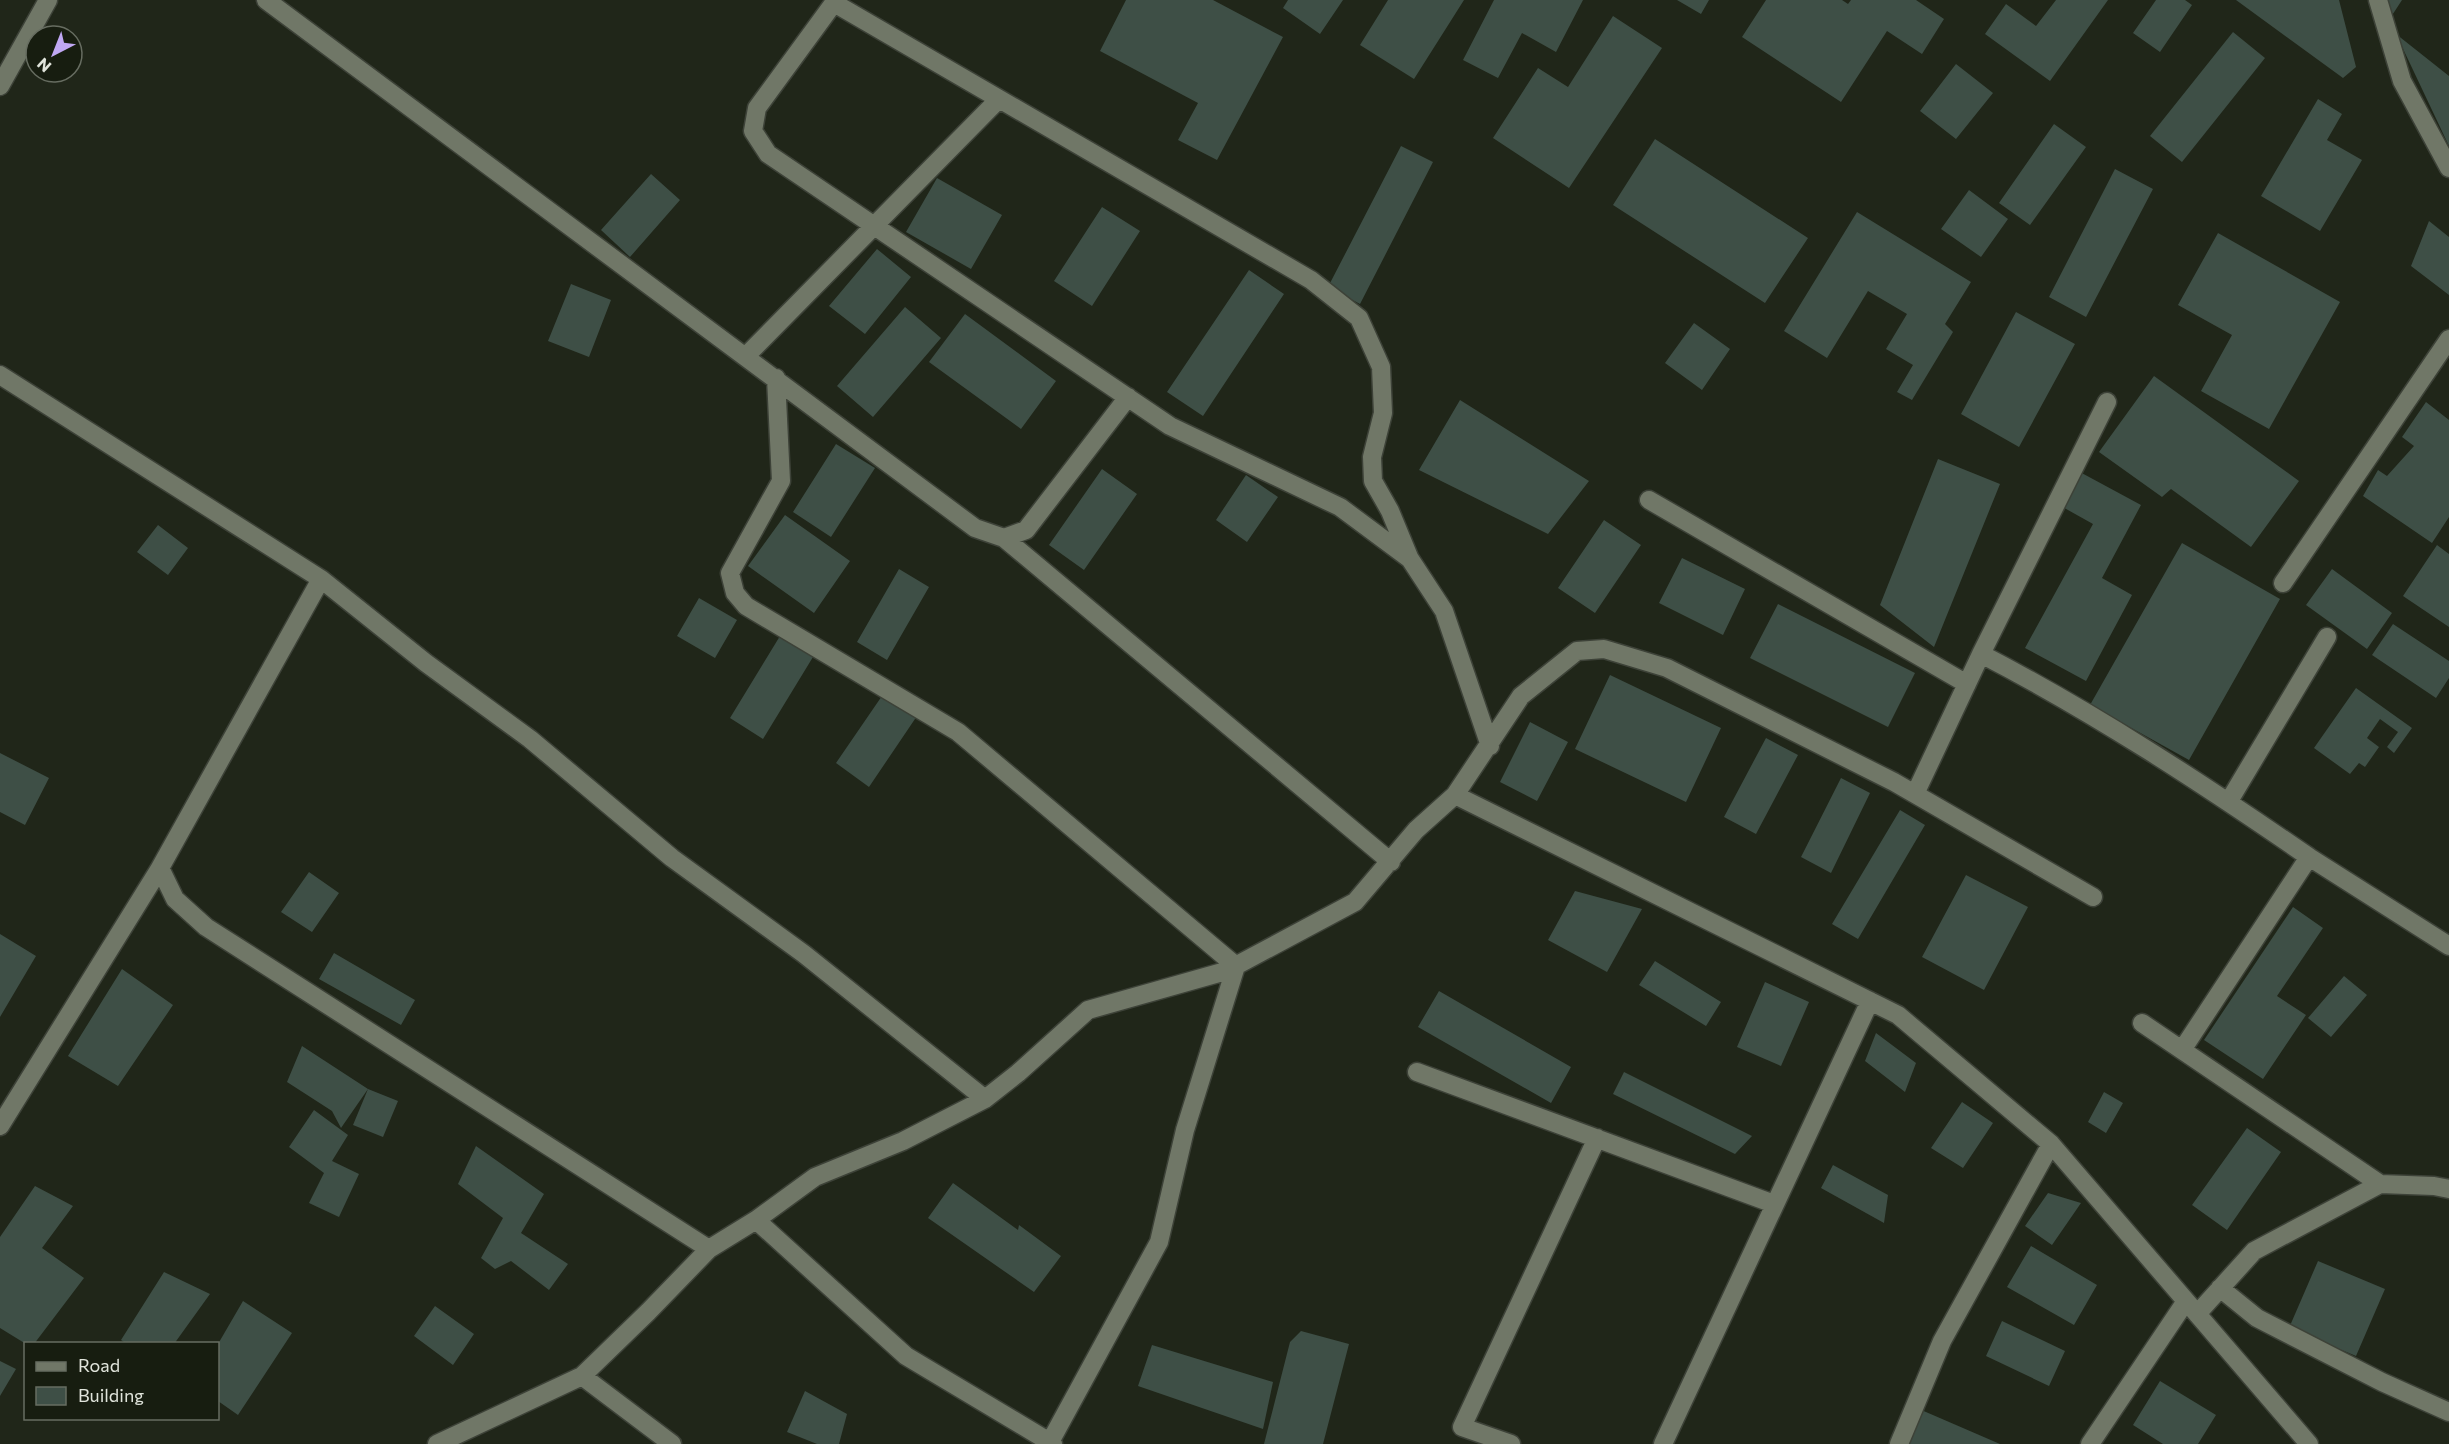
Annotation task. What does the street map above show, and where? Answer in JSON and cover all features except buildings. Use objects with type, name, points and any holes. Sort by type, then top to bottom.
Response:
[{"type":"street","points":[[2,79],[48,0]]},
{"type":"street","points":[[266,0],[975,528],[1004,538],[1391,862]]},
{"type":"street","points":[[2378,0],[2402,81],[2449,168]]},
{"type":"street","points":[[1410,559],[1340,507],[1170,426],[768,154],[753,131],[757,108],[835,2],[1311,280],[1359,318],[1381,367],[1383,413],[1372,457],[1373,481],[1390,511],[1410,559],[1444,611],[1490,746]]},
{"type":"street","points":[[747,356],[999,99]]},
{"type":"street","points":[[2283,583],[2449,339]]},
{"type":"street","points":[[0,375],[321,579],[426,663],[530,739],[672,858],[804,954],[985,1099]]},
{"type":"street","points":[[776,378],[782,481],[730,573],[735,593],[747,606],[958,732],[1236,966]]},
{"type":"street","points":[[1004,538],[1026,530],[1128,397]]},
{"type":"street","points":[[1915,794],[1981,654],[2107,402]]},
{"type":"street","points":[[1649,500],[1968,684]]},
{"type":"street","points":[[0,1126],[160,868],[321,579]]},
{"type":"street","points":[[2229,801],[2327,637]]},
{"type":"street","points":[[437,1444],[582,1376],[709,1249],[756,1220],[815,1177],[903,1141],[985,1099],[1018,1073],[1088,1010],[1226,971],[1356,902],[1416,830],[1455,795],[1490,746],[1521,696],[1577,651],[1604,649],[1667,668],[1915,794],[2093,897]]},
{"type":"street","points":[[1981,654],[2035,682],[2229,801],[2308,856],[2449,946]]},
{"type":"street","points":[[1455,795],[1898,1015],[2051,1144],[2192,1307],[2304,1442]]},
{"type":"street","points":[[2182,1050],[2308,856]]},
{"type":"street","points":[[160,868],[175,899],[206,927],[709,1249]]},
{"type":"street","points":[[756,1220],[906,1356],[1052,1443],[1159,1242],[1185,1130],[1236,966]]},
{"type":"street","points":[[1663,1444],[1870,1001]]},
{"type":"street","points":[[2142,1023],[2380,1184]]},
{"type":"street","points":[[1417,1072],[1774,1204]]},
{"type":"street","points":[[1511,1444],[1462,1427],[1597,1138]]},
{"type":"street","points":[[1899,1444],[1942,1341],[2051,1144]]},
{"type":"street","points":[[2090,1444],[2192,1307],[2220,1288],[2254,1251],[2380,1184],[2434,1186],[2449,1189]]},
{"type":"street","points":[[2220,1288],[2257,1318],[2382,1382],[2449,1412]]},
{"type":"street","points":[[582,1376],[672,1444]]}]
